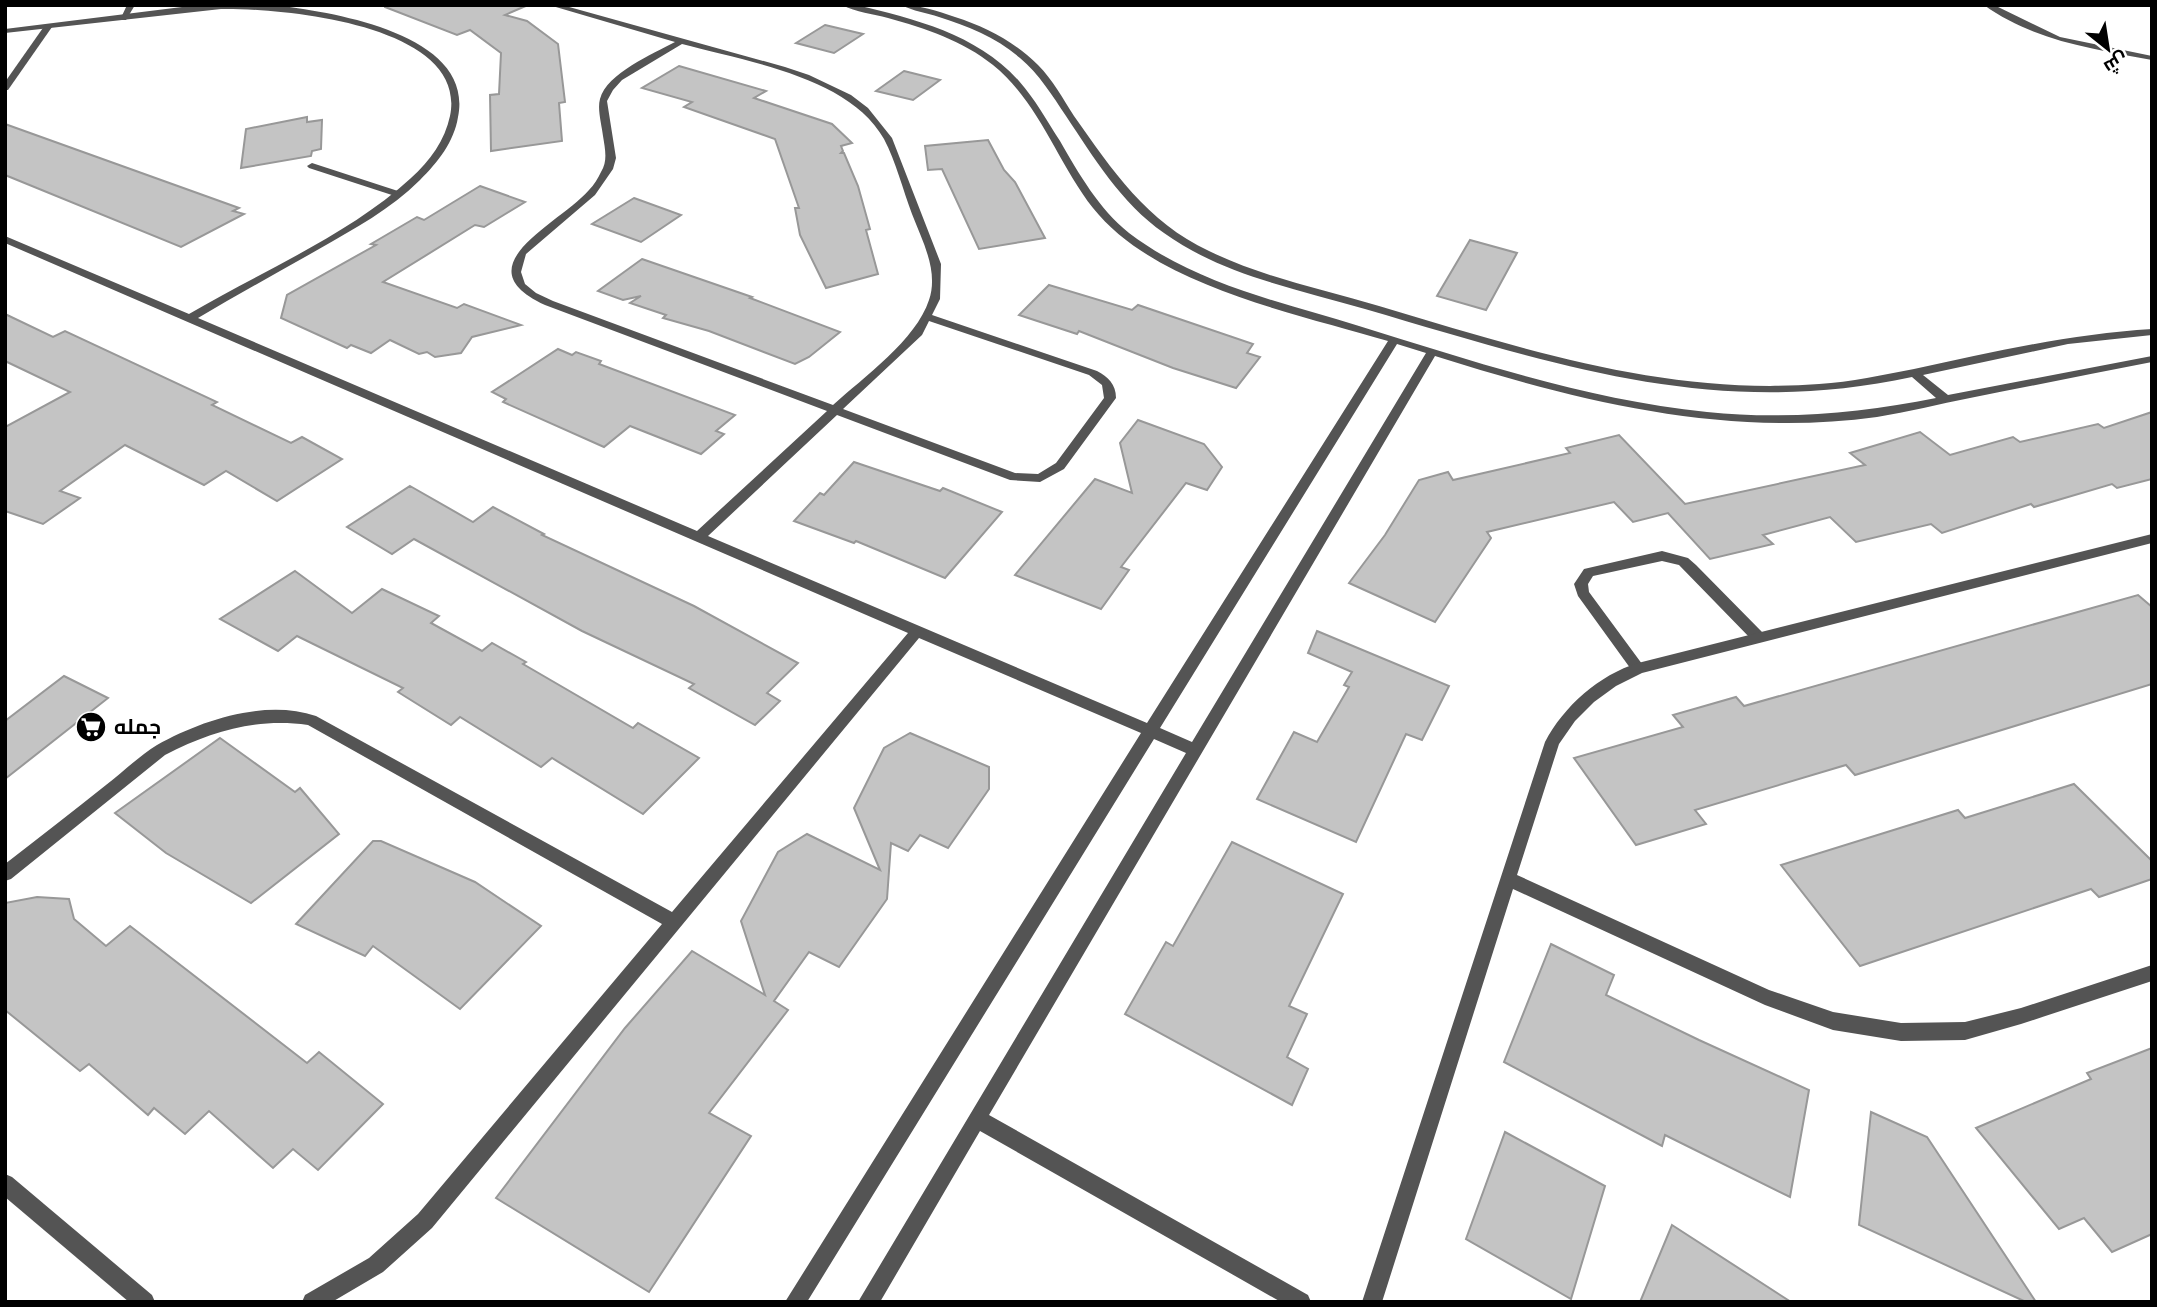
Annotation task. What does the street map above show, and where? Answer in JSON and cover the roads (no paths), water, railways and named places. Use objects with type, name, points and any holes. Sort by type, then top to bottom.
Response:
[{"type":"street","points":[[123,18],[131,5]]},
{"type":"street","points":[[553,5],[683,40],[817,82],[848,97],[879,124],[894,153],[936,264],[935,299],[918,333],[699,537]]},
{"type":"street","points":[[846,5],[936,29],[982,52],[1016,82],[1091,200],[1124,233],[1173,265],[1203,279],[1262,299],[1432,352],[1601,399],[1704,416],[1744,419],[1831,418],[1877,413],[2152,359]]},
{"type":"street","points":[[905,5],[931,8],[976,27],[1008,45],[1034,66],[1123,192],[1161,228],[1218,259],[1544,359],[1641,380],[1691,387],[1778,390],[1858,384],[2090,335],[2152,332]]},
{"type":"street","points":[[1988,5],[2058,39],[2152,58]]},
{"type":"street","points":[[5,31],[215,7],[283,8],[361,26],[421,49],[439,62],[451,78],[457,96],[457,113],[451,132],[439,152],[398,194],[340,232],[190,318]]},
{"type":"street","points":[[5,88],[48,27]]},
{"type":"street","points":[[683,40],[627,73],[608,89],[603,101],[611,158],[608,169],[592,193],[522,253],[516,264],[520,286],[530,295],[550,303],[1014,477],[1040,478],[1060,466],[1110,398],[1112,391],[1108,384],[1093,373],[927,317]]},
{"type":"street","points":[[313,166],[398,194]]},
{"type":"street","points":[[6,240],[1195,750]]},
{"type":"street","points":[[1262,299],[1277,279]]},
{"type":"street","points":[[795,1302],[1394,340]]},
{"type":"street","points":[[868,1302],[1432,352]]},
{"type":"street","points":[[1913,372],[1945,399]]},
{"type":"street","points":[[1372,1302],[1552,742],[1567,719],[1585,699],[1638,668],[2152,538]]},
{"type":"street","points":[[1638,668],[1583,593],[1581,584],[1589,572],[1661,556],[1683,561],[1758,637]]},
{"type":"street","points":[[312,1302],[376,1265],[425,1221],[917,631]]},
{"type":"street","points":[[5,874],[160,751],[187,736],[240,718],[290,716],[311,720],[674,922]]},
{"type":"street","points":[[1508,879],[1765,997],[1833,1021],[1901,1032],[1965,1031],[2021,1016],[2152,973]]},
{"type":"street","points":[[977,1119],[1301,1302]]},
{"type":"street","points":[[5,1184],[145,1302]]},
{"type":"place","name":"جمله","points":[[91,727]]}]
